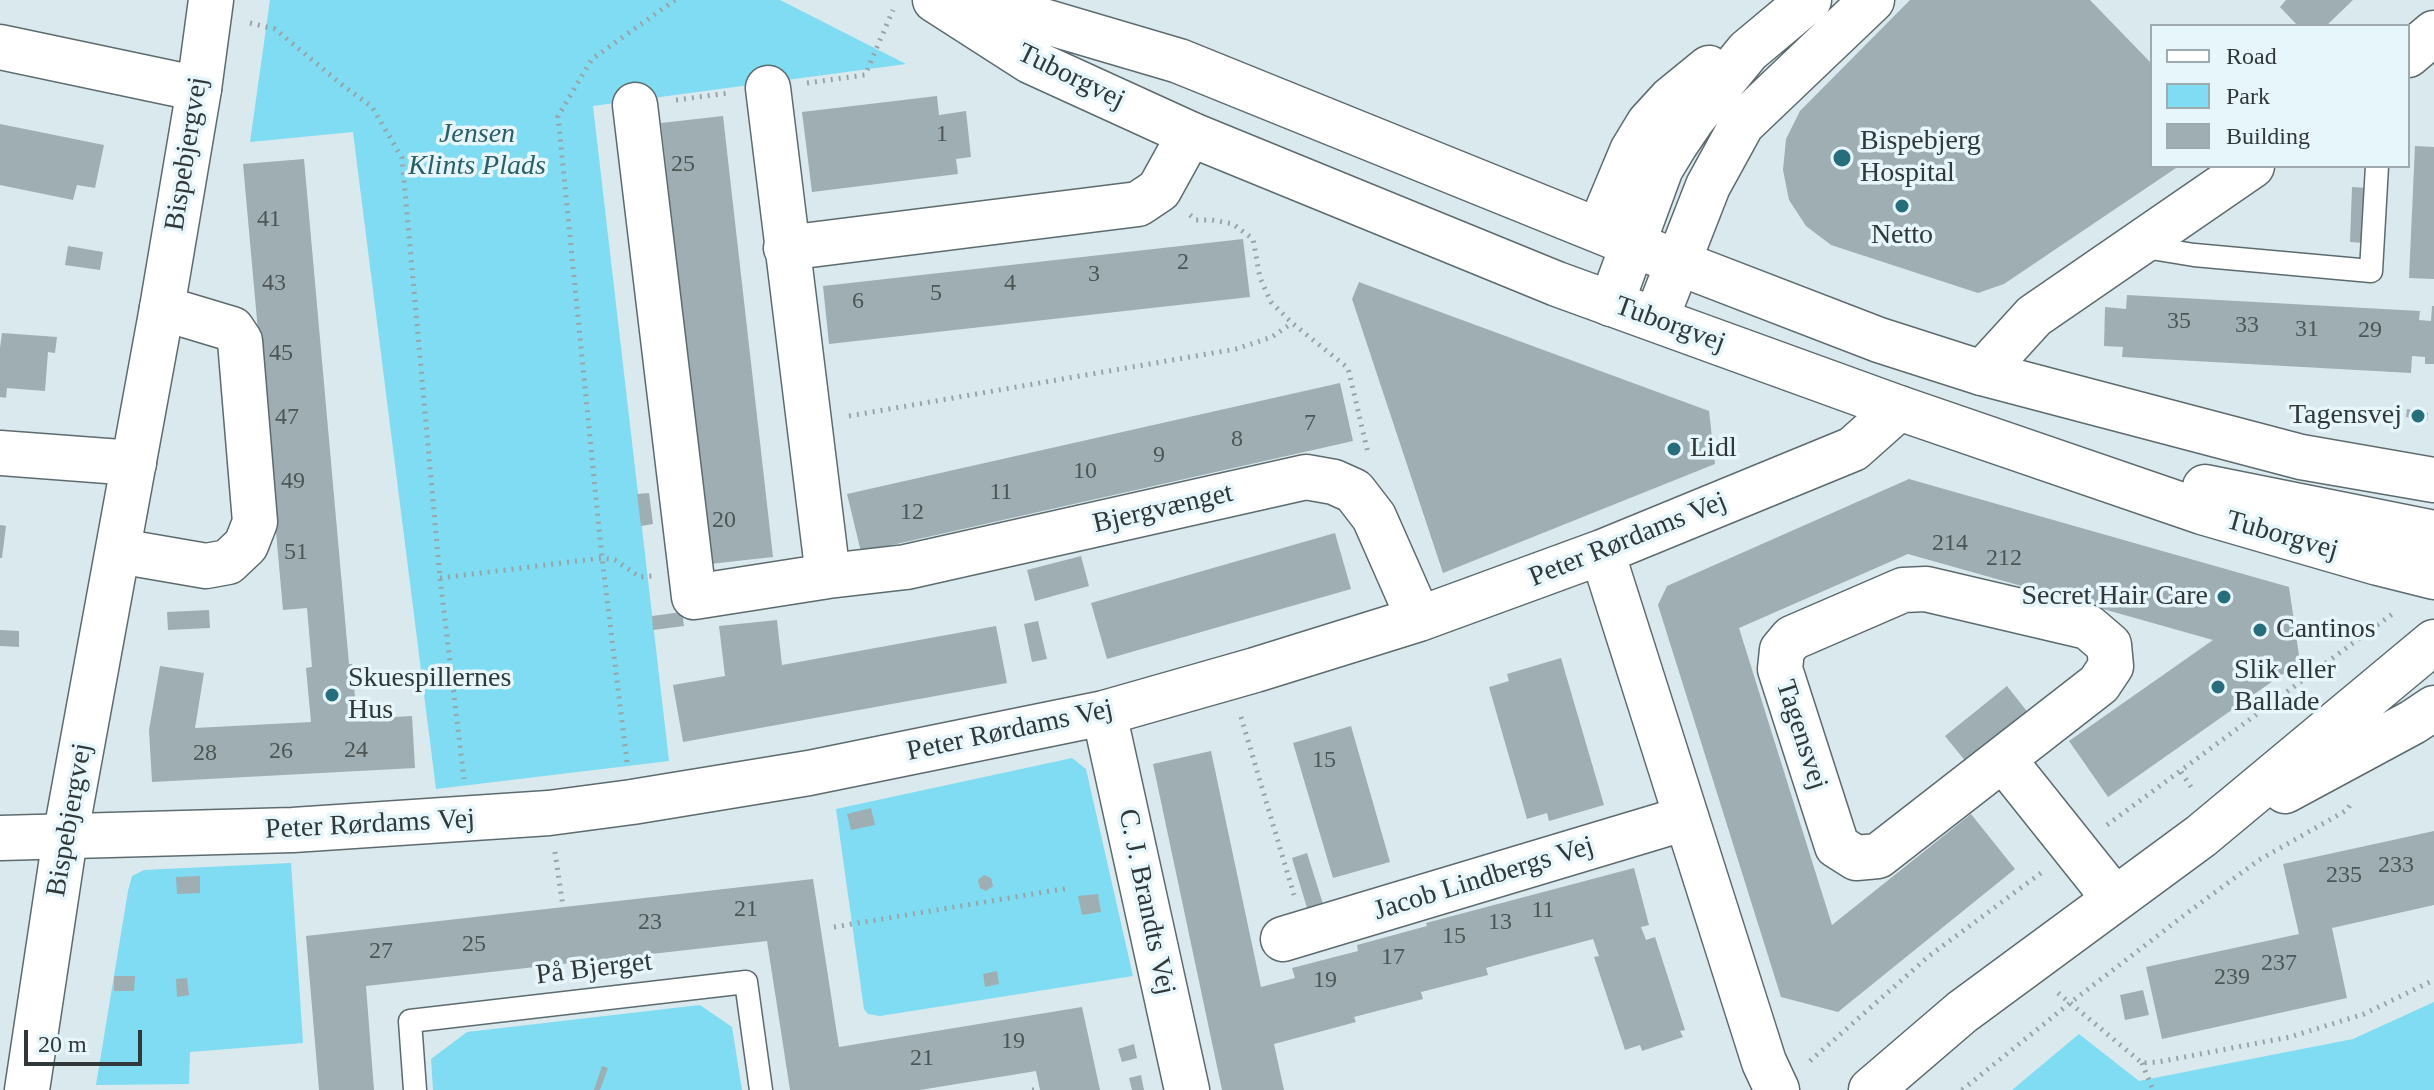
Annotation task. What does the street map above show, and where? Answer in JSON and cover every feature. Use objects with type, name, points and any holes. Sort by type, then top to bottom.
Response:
[{"type":"street","name":"Tuborgvej","points":[[935,0],[1030,61],[1190,134],[1611,304],[1899,408],[2202,512],[2434,577]]},
{"type":"street","name":"Tuborgvej","points":[[972,0],[1179,61],[1679,263],[1879,340],[1982,373],[2301,457],[2434,480]]},
{"type":"street","points":[[1611,304],[1616,237],[1663,164],[1694,117],[1748,51],[1809,0]]},
{"type":"street","points":[[1656,319],[1708,186],[1742,124],[1872,0]]},
{"type":"street","name":"Bispebjergvej","points":[[27,1090],[65,838],[162,308],[210,6]]},
{"type":"street","points":[[2410,53],[2434,33]]},
{"type":"street","points":[[0,47],[199,89]]},
{"type":"street","points":[[768,88],[828,576]]},
{"type":"street","name":"Bjergvænget","points":[[635,105],[694,597],[906,567],[1306,477],[1334,482],[1354,491]]},
{"type":"street","points":[[786,248],[1138,204],[1159,190],[1190,134]]},
{"type":"street","points":[[1982,373],[2034,316],[2249,168]]},
{"type":"street","points":[[119,551],[206,566],[228,562],[246,545],[255,522],[240,341],[232,329],[162,308]]},
{"type":"street","name":"Peter Rørdams Vej","points":[[0,838],[293,830],[549,813],[809,773],[1104,713],[1230,678],[1419,619],[1602,552],[1853,449],[1899,408]]},
{"type":"street","points":[[0,453],[134,463]]},
{"type":"street","points":[[2029,453],[2434,533]]},
{"type":"street","points":[[1354,491],[1374,517],[1419,619]]},
{"type":"street","points":[[1602,552],[1764,1062],[1777,1090]]},
{"type":"street","name":"Tagensvej","points":[[1926,589],[2088,627],[2109,645],[2111,666],[2099,684],[2003,759],[1878,856],[1856,858],[1837,846],[1780,669],[1782,650],[1792,638],[1903,590],[1926,589]]},
{"type":"street","points":[[1871,1090],[1962,1012],[2201,836],[2434,642]]},
{"type":"street","points":[[2201,836],[2434,708]]},
{"type":"street","name":"C. J. Brandts Vej","points":[[1104,713],[1187,1090]]},
{"type":"street","points":[[2003,759],[2114,898]]},
{"type":"street","name":"Jacob Lindbergs Vej","points":[[1294,936],[1686,818]]},
{"type":"lane","points":[[2134,245],[2194,255],[2371,271],[2377,168]]},
{"type":"lane","name":"På Bjerget","points":[[415,1090],[410,1021],[746,982],[761,1090]]},
{"type":"path","points":[[632,802],[602,558],[558,116],[592,59],[675,0]]},
{"type":"path","points":[[210,6],[275,29],[372,107],[402,158],[440,578],[469,820]]},
{"type":"path","points":[[1159,190],[1196,220],[1233,224],[1253,239],[1260,278],[1271,302],[1348,368],[1369,451],[1354,491]]},
{"type":"path","points":[[809,423],[1236,349],[1272,337],[1292,323]]},
{"type":"path","points":[[440,578],[602,558]]},
{"type":"path","points":[[1230,678],[1294,936]]},
{"type":"path","points":[[2181,772],[2191,787]]},
{"type":"path","points":[[1962,1090],[2070,1003],[2259,860],[2347,810],[2356,797]]},
{"type":"path","points":[[549,813],[563,907]]},
{"type":"path","points":[[834,927],[1069,888]]},
{"type":"path","points":[[2024,965],[2142,1063],[2153,1090]]},
{"type":"path","points":[[2142,1063],[2290,1037],[2364,1014],[2434,980]]},
{"type":"green space","name":"Jensen Klints Plads","points":[[270,0],[780,0],[906,64],[593,106],[669,761],[436,789],[353,132],[250,142]]},
{"type":"green space","points":[[1072,758],[1086,769],[1133,976],[880,1016],[868,1014],[864,1009],[836,809]]},
{"type":"green space","points":[[291,863],[303,1043],[190,1052],[189,1084],[96,1085],[132,876],[144,870]]},
{"type":"green space","points":[[2434,1002],[2434,1090],[2012,1090],[2079,1034],[2139,1081],[2353,1039]]},
{"type":"green space","points":[[700,1005],[732,1027],[742,1090],[433,1090],[431,1059],[467,1032]]},
{"type":"building","points":[[1910,0],[2090,0],[2150,62],[2150,168],[2176,168],[2004,284],[1978,293],[1831,245],[1806,226],[1789,200],[1783,170],[1786,139],[1800,111]]},
{"type":"building","points":[[2286,0],[2353,0],[2328,24],[2296,24],[2280,7]]},
{"type":"building","points":[[937,96],[939,115],[966,111],[971,157],[956,159],[958,174],[812,192],[802,112]]},
{"type":"building","points":[[723,116],[773,557],[710,564],[661,123]]},
{"type":"building","points":[[0,124],[104,145],[95,188],[77,185],[73,200],[0,185]]},
{"type":"building","points":[[2415,146],[2434,147],[2434,279],[2409,278]]},
{"type":"building","points":[[304,159],[349,664],[352,664],[357,719],[412,716],[415,768],[152,782],[149,730],[160,666],[204,673],[195,728],[311,722],[306,668],[312,667],[307,608],[283,610],[243,164]]},
{"type":"building","points":[[2352,187],[2366,188],[2364,243],[2350,242]]},
{"type":"building","points":[[1243,239],[1250,297],[829,344],[823,286]]},
{"type":"building","points":[[68,246],[103,252],[100,270],[65,265]]},
{"type":"building","points":[[1359,282],[1709,411],[1715,464],[1443,573],[1352,299]]},
{"type":"building","points":[[2127,295],[2420,311],[2419,320],[2431,321],[2434,306],[2434,364],[2425,364],[2425,357],[2412,356],[2411,373],[2122,357],[2123,347],[2104,346],[2105,307],[2126,309]]},
{"type":"building","points":[[2,333],[57,337],[55,353],[48,352],[45,391],[7,388],[6,398],[0,397]]},
{"type":"building","points":[[1340,383],[1353,441],[861,552],[847,494]]},
{"type":"building","points":[[2407,409],[2428,413],[2427,421],[2406,417]]},
{"type":"building","points":[[1909,479],[2289,587],[2300,662],[2108,797],[2069,741],[2213,640],[1908,554],[1739,628],[1832,925],[1971,814],[2015,869],[1838,1012],[1781,997],[1658,605],[1667,586]]},
{"type":"building","points":[[649,493],[653,524],[641,526],[637,494]]},
{"type":"building","points":[[0,525],[6,526],[2,558],[0,558]]},
{"type":"building","points":[[1335,533],[1351,589],[1107,659],[1091,603]]},
{"type":"building","points":[[1081,556],[1089,586],[1035,601],[1027,570]]},
{"type":"building","points":[[209,610],[210,628],[168,630],[167,612]]},
{"type":"building","points":[[682,612],[684,626],[653,630],[652,616]]},
{"type":"building","points":[[777,620],[782,665],[996,626],[1007,683],[683,742],[673,685],[725,676],[719,626]]},
{"type":"building","points":[[1038,621],[1047,659],[1032,662],[1024,624]]},
{"type":"building","points":[[0,630],[19,631],[19,647],[0,646]]},
{"type":"building","points":[[1561,658],[1604,805],[1549,821],[1547,813],[1527,819],[1489,687],[1509,681],[1507,674]]},
{"type":"building","points":[[2007,686],[2033,719],[1971,768],[1945,736]]},
{"type":"building","points":[[1351,726],[1390,862],[1333,878],[1293,743]]},
{"type":"building","points":[[1211,751],[1261,987],[1295,978],[1292,968],[1358,951],[1357,945],[1427,926],[1426,923],[1634,868],[1649,925],[1641,927],[1646,940],[1655,937],[1685,1030],[1680,1031],[1683,1037],[1642,1051],[1640,1045],[1625,1050],[1594,957],[1599,956],[1593,939],[1486,968],[1488,975],[1421,992],[1423,999],[1354,1017],[1356,1022],[1274,1044],[1284,1090],[1222,1090],[1153,764]]},
{"type":"building","points":[[871,808],[875,825],[851,830],[847,814]]},
{"type":"building","points":[[2434,831],[2434,905],[2332,928],[2347,998],[2162,1039],[2146,967],[2299,934],[2283,864]]},
{"type":"building","points":[[1307,853],[1323,904],[1307,908],[1292,858]]},
{"type":"building","points":[[984,875],[991,878],[993,886],[986,891],[980,888],[978,880]]},
{"type":"building","points":[[200,876],[200,893],[177,894],[176,877]]},
{"type":"building","points":[[813,879],[839,1047],[1082,1007],[1100,1090],[1040,1090],[1036,1071],[920,1090],[790,1090],[767,941],[366,986],[374,1090],[319,1090],[306,936]]},
{"type":"building","points":[[1098,894],[1101,912],[1082,915],[1078,896]]},
{"type":"building","points":[[997,971],[999,984],[985,987],[983,974]]},
{"type":"building","points":[[114,976],[135,976],[134,991],[114,991]]},
{"type":"building","points":[[187,978],[189,995],[177,997],[176,979]]},
{"type":"building","points":[[2143,990],[2149,1015],[2125,1020],[2120,995]]},
{"type":"building","points":[[1134,1044],[1137,1058],[1122,1062],[1118,1049]]},
{"type":"building","points":[[602,1066],[608,1068],[600,1090],[594,1090]]},
{"type":"building","points":[[1141,1075],[1144,1090],[1132,1090],[1129,1078]]},
{"type":"place","name":"Bispebjerg Hospital","points":[[1842,158]]},
{"type":"place","name":"Netto","points":[[1902,206]]},
{"type":"place","name":"Tagensvej","points":[[2418,416]]},
{"type":"place","name":"Lidl","points":[[1674,449]]},
{"type":"place","name":"Secret Hair Care","points":[[2224,597]]},
{"type":"place","name":"Cantinos","points":[[2260,630]]},
{"type":"place","name":"Slik eller Ballade","points":[[2218,687]]},
{"type":"place","name":"Skuespillernes Hus","points":[[332,695]]}]
